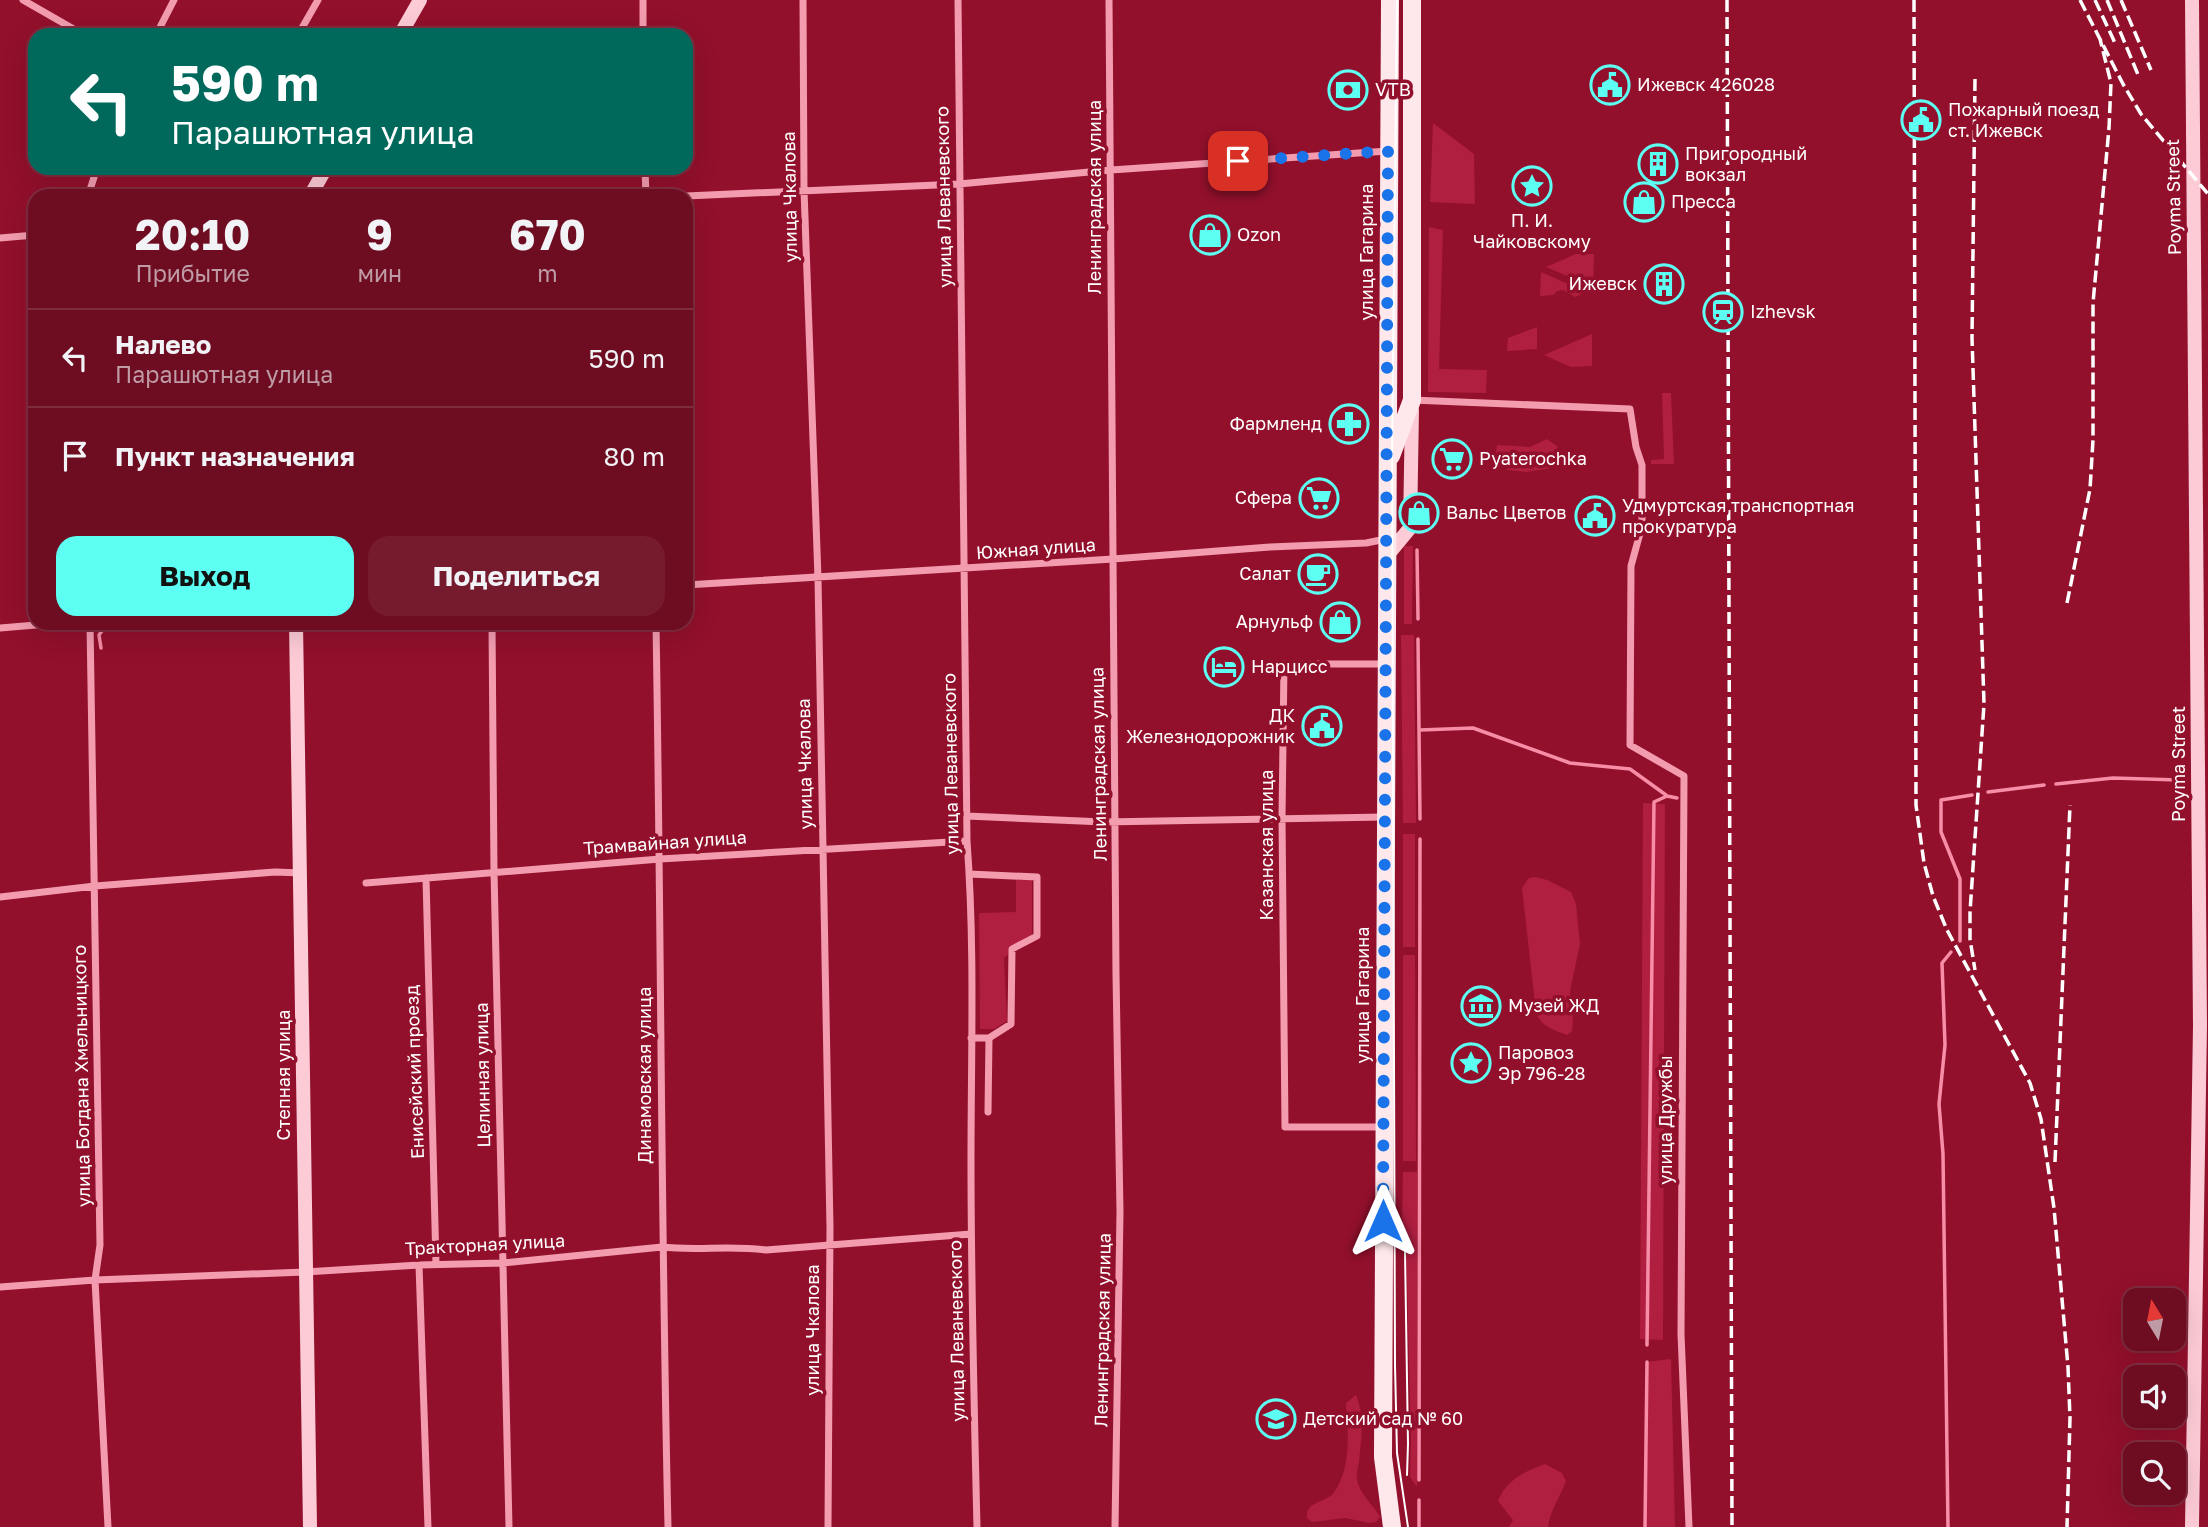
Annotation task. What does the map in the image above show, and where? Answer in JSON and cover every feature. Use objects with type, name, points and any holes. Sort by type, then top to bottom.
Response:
[{"type":"main road","points":[[404,28],[420,0]]},
{"type":"main road","name":"улица Гагарина","points":[[1390,0],[1383,1457],[1392,1527]]},
{"type":"main road","name":"улица Гагарина","points":[[1387,462],[1412,400],[1412,0]]},
{"type":"main road","name":"Poyma Street","points":[[2192,0],[2204,1026],[2192,1527]]},
{"type":"main road","points":[[1386,548],[1410,528],[1412,400]]},
{"type":"main road","name":"Степная улица","points":[[296,630],[310,1527]]},
{"type":"street","points":[[23,0],[39,4],[74,28]]},
{"type":"street","points":[[160,28],[174,0]]},
{"type":"street","points":[[302,28],[318,0]]},
{"type":"street","points":[[642,0],[643,28]]},
{"type":"street","name":"улица Чкалова","points":[[803,0],[804,190],[818,578],[830,1244],[828,1527]]},
{"type":"street","name":"улица Леваневского","points":[[958,0],[967,841],[970,874],[971,1234],[977,1527]]},
{"type":"street","name":"Ленинградская улица","points":[[1109,0],[1120,1212],[1115,1527]]},
{"type":"street","points":[[693,196],[959,184],[1111,170],[1388,151]]},
{"type":"street","points":[[0,237],[28,235]]},
{"type":"street","name":"улица Дружбы","points":[[1412,400],[1630,409],[1642,465],[1642,526],[1631,566],[1630,745],[1684,776],[1681,1334],[1689,1527]]},
{"type":"street","name":"Южная улица","points":[[693,585],[965,569],[1269,547],[1366,543],[1386,548]]},
{"type":"street","points":[[0,628],[28,626]]},
{"type":"street","name":"улица Богдана Хмельницкого","points":[[90,630],[100,1245],[95,1280],[108,1527]]},
{"type":"street","name":"Целинная улица","points":[[492,630],[494,872],[509,1527]]},
{"type":"street","name":"Динамовская улица","points":[[656,630],[662,1247],[668,1527]]},
{"type":"street","name":"Казанская улица","points":[[1383,1127],[1285,1127],[1282,818],[1284,664],[1386,664]]},
{"type":"street","points":[[967,816],[1116,821],[1384,817]]},
{"type":"street","name":"Трамвайная улица","points":[[366,883],[660,859],[967,841]]},
{"type":"street","points":[[0,897],[95,886],[275,872],[301,873]]},
{"type":"street","points":[[970,874],[1037,877],[1037,936],[1012,949],[1011,1024],[989,1038],[971,1038]]},
{"type":"street","name":"Енисейский проезд","points":[[426,878],[436,1264]]},
{"type":"street","points":[[988,1112],[989,1038]]},
{"type":"street","name":"Тракторная улица","points":[[0,1287],[436,1264],[503,1264],[662,1247],[743,1247],[766,1250],[971,1234]]},
{"type":"street","points":[[419,1265],[428,1527]]},
{"type":"shaded area","points":[[1433,123],[1474,154],[1475,204],[1430,202]]},
{"type":"shaded area","points":[[1429,227],[1443,230],[1439,369],[1487,370],[1486,393],[1428,392]]},
{"type":"shaded area","points":[[1576,254],[1594,254],[1593,287],[1546,267]]},
{"type":"shaded area","points":[[1541,272],[1586,292],[1575,297],[1563,290],[1553,295],[1540,296]]},
{"type":"shaded area","points":[[1537,327],[1537,349],[1507,351],[1508,338]]},
{"type":"shaded area","points":[[1592,334],[1592,366],[1571,367],[1544,355]]},
{"type":"shaded area","points":[[1662,393],[1671,393],[1674,464],[1651,464],[1651,460],[1664,459]]},
{"type":"shaded area","points":[[1547,439],[1557,446],[1560,459],[1552,468],[1526,472],[1508,470],[1495,458],[1497,445],[1530,447]]},
{"type":"shaded area","points":[[1404,546],[1413,546],[1412,624],[1404,624]]},
{"type":"shaded area","points":[[1401,635],[1414,635],[1416,823],[1403,823]]},
{"type":"shaded area","points":[[1643,803],[1665,804],[1663,1340],[1640,1339]]},
{"type":"shaded area","points":[[1403,834],[1415,834],[1415,947],[1403,947]]},
{"type":"shaded area","points":[[1535,877],[1571,892],[1576,904],[1580,944],[1570,991],[1572,1031],[1567,1035],[1545,1025],[1536,1013],[1522,888],[1529,878]]},
{"type":"shaded area","points":[[1016,878],[1032,879],[1032,935],[1004,958],[1007,1021],[994,1029],[980,1029],[979,913],[1016,912]]},
{"type":"shaded area","points":[[1403,955],[1415,955],[1416,1161],[1403,1161]]},
{"type":"shaded area","points":[[1403,1172],[1417,1172],[1417,1487],[1410,1477]]},
{"type":"shaded area","points":[[1671,1359],[1675,1527],[1645,1527],[1647,1362]]},
{"type":"shaded area","points":[[1356,1395],[1362,1428],[1357,1479],[1361,1490],[1380,1517],[1376,1522],[1370,1523],[1345,1518],[1312,1522],[1307,1518],[1309,1509],[1333,1494],[1343,1473],[1347,1450],[1346,1403]]},
{"type":"shaded area","points":[[1545,1464],[1562,1473],[1566,1481],[1548,1527],[1509,1527],[1513,1520],[1498,1501],[1502,1493],[1517,1477]]},
{"type":"waterway","points":[[1417,550],[1418,619]]},
{"type":"waterway","points":[[101,648],[99,635],[103,630]]},
{"type":"waterway","points":[[1418,639],[1420,819]]},
{"type":"waterway","points":[[1420,730],[1473,728],[1570,763],[1630,769],[1666,795]]},
{"type":"waterway","points":[[2056,784],[2113,778],[2179,780]]},
{"type":"waterway","points":[[1988,792],[2044,785]]},
{"type":"waterway","points":[[1960,941],[1960,879],[1941,832],[1941,800],[1972,795]]},
{"type":"waterway","points":[[1647,1345],[1654,802],[1667,796],[1677,798]]},
{"type":"waterway","points":[[1419,1480],[1420,839]]},
{"type":"waterway","points":[[1948,1527],[1943,1154],[1939,1104],[1945,1045],[1942,963],[1951,952]]},
{"type":"waterway","points":[[1645,1527],[1647,1362]]},
{"type":"waterway","points":[[1419,1500],[1419,1527]]},
{"type":"tram line","points":[[1397,0],[1392,455],[1395,1365],[1397,1453],[1408,1527]]},
{"type":"tram line","points":[[1405,1251],[1407,1475]]},
{"type":"railway","points":[[1727,0],[1732,1527]]},
{"type":"railway","points":[[1914,0],[1916,805],[1924,863],[1933,896],[1947,930],[2030,1083],[2041,1119],[2054,1208],[2068,1367],[2070,1418],[2067,1527]]},
{"type":"railway","points":[[2080,0],[2141,114],[2208,194]]},
{"type":"railway","points":[[2095,0],[2115,43]]},
{"type":"railway","points":[[2107,0],[2139,77]]},
{"type":"railway","points":[[2121,0],[2151,70]]},
{"type":"railway","points":[[2067,603],[2090,489],[2093,440],[2093,303],[2111,83],[2100,39]]},
{"type":"railway","points":[[1975,79],[1972,338],[1984,704],[1970,912],[1970,939],[1975,970]]},
{"type":"railway","points":[[2055,1162],[2070,805]]},
{"type":"place","name":"Ижевск 426028","points":[[1610,85]]},
{"type":"place","name":"VTB","points":[[1348,90]]},
{"type":"place","name":"Пожарный поезд ст. Ижевск","points":[[1921,120]]},
{"type":"place","name":"Пригородный вокзал","points":[[1658,164]]},
{"type":"place","name":"П. И. Чайковскому","points":[[1532,186]]},
{"type":"place","name":"Пресса","points":[[1644,202]]},
{"type":"place","name":"Ozon","points":[[1210,235]]},
{"type":"place","name":"Ижевск","points":[[1664,284]]},
{"type":"place","name":"Izhevsk","points":[[1723,312]]},
{"type":"place","name":"Фармленд","points":[[1349,424]]},
{"type":"place","name":"Pyaterochka","points":[[1452,459]]},
{"type":"place","name":"Сфера","points":[[1319,498]]},
{"type":"place","name":"Вальс Цветов","points":[[1419,513]]},
{"type":"place","name":"Удмуртская транспортная прокуратура","points":[[1595,516]]},
{"type":"place","name":"Салат","points":[[1318,574]]},
{"type":"place","name":"Арнульф","points":[[1340,622]]},
{"type":"place","name":"Нарцисс","points":[[1224,667]]},
{"type":"place","name":"ДК Железнодорожник","points":[[1322,726]]},
{"type":"place","name":"Музей ЖД","points":[[1481,1006]]},
{"type":"place","name":"Паровоз Эр 796-28","points":[[1471,1063]]},
{"type":"place","name":"Детский сад № 60","points":[[1276,1419]]},
{"type":"route","points":[[1238,161],[1388,151],[1383,1221]]}]
